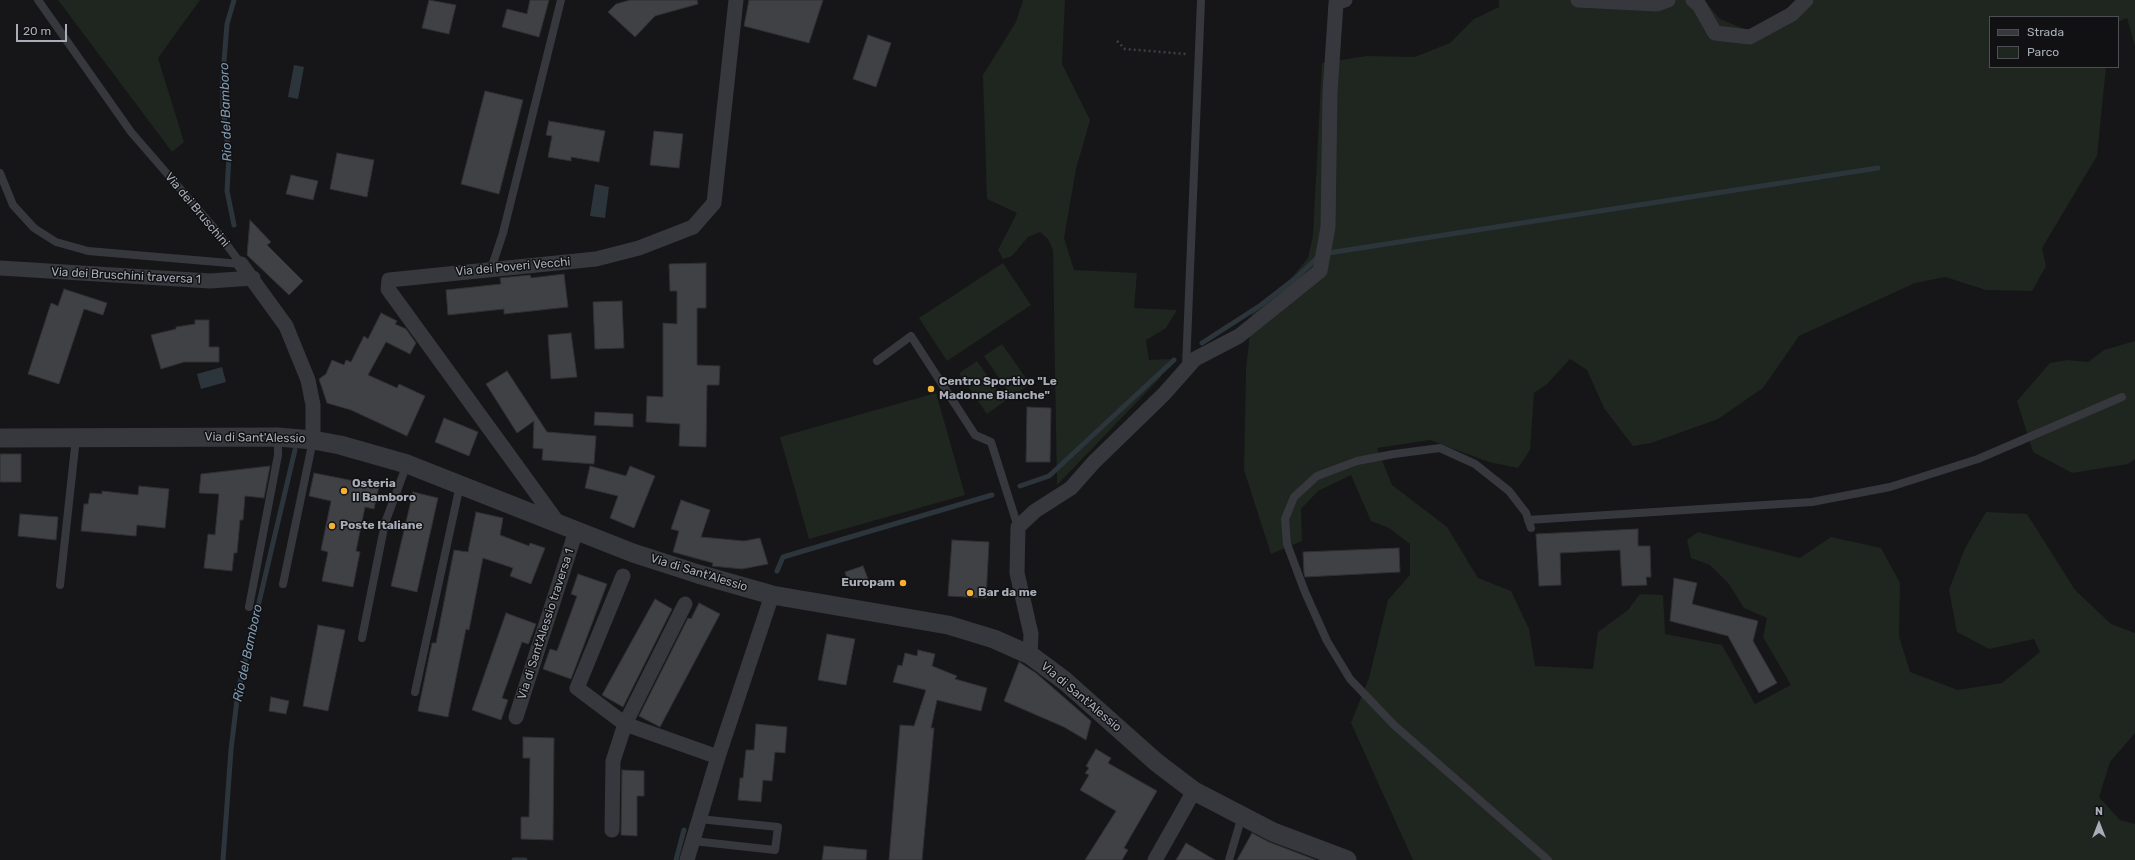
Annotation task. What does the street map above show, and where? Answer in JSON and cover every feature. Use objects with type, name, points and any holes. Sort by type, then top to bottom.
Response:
[{"type":"street","name":"Via dei Poveri Vecchi","points":[[558,523],[388,289],[389,280],[397,278],[596,260],[639,248],[693,227],[714,204],[736,0]]},
{"type":"street","points":[[1578,0],[1657,4],[1668,0]]},
{"type":"street","points":[[1693,0],[1699,5],[1715,33],[1750,37],[1792,14],[1806,0]]},
{"type":"street","points":[[1030,655],[1031,634],[1017,573],[1018,527],[1036,511],[1071,488],[1094,462],[1164,394],[1195,359],[1239,336],[1320,272],[1328,227],[1330,93],[1339,1]]},
{"type":"street","name":"Via dei Bruschini","points":[[241,264],[253,278],[286,326],[308,380],[313,405],[313,440]]},
{"type":"street","name":"Via dei Bruschini traversa 1","points":[[0,268],[210,281],[253,278]]},
{"type":"street","name":"Via di Sant'Alessio","points":[[0,438],[278,437],[313,440],[375,454],[407,464],[576,531],[698,574],[772,595],[948,625],[994,639],[1030,655],[1066,681],[1156,762],[1194,791],[1273,832],[1346,860]]},
{"type":"street","name":"Via di Sant'Alessio traversa 1","points":[[516,717],[576,531]]},
{"type":"street","points":[[622,576],[578,688],[625,724],[718,757]]},
{"type":"street","points":[[687,860],[718,757],[772,595]]},
{"type":"street","points":[[612,830],[613,761],[625,724],[685,604]]},
{"type":"street","points":[[1155,860],[1194,791]]},
{"type":"lane","name":"Via dei Bruschini","points":[[38,0],[131,132],[215,229],[241,264]]},
{"type":"lane","points":[[491,269],[503,233],[561,0]]},
{"type":"lane","points":[[1186,368],[1201,0]]},
{"type":"lane","points":[[0,173],[13,205],[34,228],[56,242],[88,251],[241,264]]},
{"type":"lane","points":[[877,361],[911,336],[975,435],[991,442],[1018,527]]},
{"type":"lane","points":[[1548,860],[1394,725],[1350,679],[1327,641],[1305,592],[1287,544],[1285,519],[1294,497],[1317,476],[1357,461],[1440,448],[1475,464],[1509,491],[1526,513],[1529,524],[1812,502],[1890,487],[1978,459],[2122,397]]},
{"type":"lane","points":[[60,585],[76,437]]},
{"type":"lane","points":[[249,607],[278,455],[278,437]]},
{"type":"lane","points":[[283,584],[313,440]]},
{"type":"lane","points":[[362,638],[385,523],[407,464]]},
{"type":"lane","points":[[415,692],[460,484]]},
{"type":"lane","points":[[1229,860],[1242,816]]},
{"type":"lane","points":[[693,841],[775,850],[778,827],[699,819]]},
{"type":"path","points":[[1117,41],[1125,49],[1199,55]]},
{"type":"green space","points":[[58,0],[200,0],[158,58],[184,142],[172,152]]},
{"type":"green space","points":[[1023,0],[1065,0],[1062,64],[1090,120],[1076,169],[1064,238],[1074,270],[1137,273],[1134,308],[1177,310],[1166,328],[1146,340],[1149,360],[1171,359],[1160,378],[1057,485],[1053,250],[1048,239],[1040,232],[1028,237],[1012,256],[1003,259],[998,250],[1017,213],[987,199],[983,75],[1016,22]]},
{"type":"green space","points":[[1499,0],[1704,0],[1720,19],[1747,30],[1779,15],[1799,0],[2135,0],[2135,46],[2127,18],[2119,22],[2119,16],[1989,16],[1989,68],[2106,68],[2097,156],[2042,248],[2046,266],[2032,291],[1986,290],[1945,277],[1915,283],[1799,336],[1763,388],[1718,419],[1651,443],[1633,446],[1604,408],[1587,370],[1570,359],[1547,384],[1534,393],[1530,450],[1518,468],[1489,462],[1430,440],[1377,448],[1392,485],[1447,527],[1478,578],[1511,591],[1529,629],[1535,666],[1593,669],[1598,632],[1628,610],[1640,594],[1663,595],[1665,634],[1722,645],[1755,704],[1791,685],[1763,637],[1767,618],[1744,608],[1729,584],[1710,565],[1691,558],[1687,540],[1698,532],[1800,558],[1831,537],[1881,548],[1900,583],[1899,636],[1910,672],[1958,690],[2002,683],[2040,652],[2034,639],[1989,649],[1957,632],[1949,590],[1965,548],[1986,512],[2027,514],[2075,590],[2111,624],[2135,633],[2135,733],[2110,762],[2099,797],[2120,820],[2135,824],[2135,860],[1413,860],[1351,723],[1369,678],[1388,600],[1410,575],[1410,544],[1389,528],[1371,521],[1351,475],[1318,491],[1301,509],[1302,541],[1271,554],[1244,470],[1246,370],[1252,312],[1287,283],[1308,258],[1313,236],[1322,63],[1367,56],[1415,57],[1450,43],[1474,19],[1499,7]]},
{"type":"green space","points":[[1003,263],[1031,305],[947,361],[919,318]]},
{"type":"green space","points":[[2135,341],[2135,459],[2128,464],[2072,473],[2033,452],[2017,401],[2050,363],[2068,360],[2088,362],[2104,350]]},
{"type":"green space","points":[[1002,344],[1030,384],[1012,397],[984,356]]},
{"type":"green space","points":[[977,361],[1005,401],[987,414],[959,373]]},
{"type":"green space","points":[[936,393],[965,495],[809,539],[780,437]]},
{"type":"shaded area","points":[[294,65],[304,67],[298,99],[288,97]]},
{"type":"shaded area","points":[[595,184],[609,187],[605,218],[590,216]]},
{"type":"shaded area","points":[[222,367],[226,382],[201,389],[197,374]]},
{"type":"building","points":[[429,0],[456,5],[449,34],[422,28]]},
{"type":"building","points":[[530,0],[549,0],[539,37],[502,27],[507,9],[527,14]]},
{"type":"building","points":[[630,0],[697,0],[698,4],[655,16],[635,37],[608,12],[616,4]]},
{"type":"building","points":[[749,0],[823,0],[809,43],[744,26]]},
{"type":"building","points":[[868,35],[891,43],[876,87],[853,79]]},
{"type":"building","points":[[485,91],[523,100],[499,194],[461,184]]},
{"type":"building","points":[[549,121],[605,131],[599,162],[571,157],[571,161],[548,157],[552,136],[546,135]]},
{"type":"building","points":[[654,131],[683,134],[679,168],[650,165]]},
{"type":"building","points":[[337,153],[374,160],[367,197],[330,189]]},
{"type":"building","points":[[291,175],[318,181],[313,200],[286,194]]},
{"type":"building","points":[[250,220],[271,242],[267,245],[303,281],[289,295],[247,255]]},
{"type":"building","points":[[706,263],[706,308],[697,308],[697,365],[720,366],[719,385],[707,385],[706,447],[679,446],[680,424],[646,422],[647,396],[663,397],[663,323],[677,324],[677,291],[670,291],[669,264]]},
{"type":"building","points":[[564,274],[568,307],[504,314],[504,309],[448,315],[446,290],[501,284],[500,278],[530,275],[531,278]]},
{"type":"building","points":[[64,289],[107,303],[103,315],[84,309],[59,384],[28,374],[51,303],[58,306]]},
{"type":"building","points":[[622,301],[624,348],[595,349],[593,302]]},
{"type":"building","points":[[381,313],[397,321],[395,324],[406,329],[416,343],[410,354],[386,342],[368,375],[397,388],[399,384],[425,396],[407,436],[351,410],[327,403],[319,379],[326,374],[332,360],[344,365],[346,360],[351,362],[364,336],[368,339]]},
{"type":"building","points":[[195,320],[209,320],[209,347],[219,347],[219,362],[184,362],[161,369],[151,335],[176,329],[176,327],[195,324]]},
{"type":"building","points":[[571,333],[577,377],[551,379],[548,335]]},
{"type":"building","points":[[507,371],[547,432],[596,436],[594,464],[542,460],[543,449],[533,448],[534,421],[517,433],[486,384]]},
{"type":"building","points":[[1027,407],[1051,408],[1050,462],[1026,462]]},
{"type":"building","points":[[595,412],[633,414],[633,427],[594,425]]},
{"type":"building","points":[[444,418],[478,432],[469,456],[435,442]]},
{"type":"building","points":[[0,454],[21,454],[21,482],[0,482]]},
{"type":"building","points":[[270,466],[264,498],[245,496],[243,520],[240,520],[237,553],[234,553],[232,571],[204,568],[208,534],[215,535],[219,494],[199,493],[201,474]]},
{"type":"building","points":[[590,466],[626,476],[630,466],[655,476],[634,528],[610,518],[618,496],[585,488]]},
{"type":"building","points":[[314,473],[379,486],[374,509],[365,507],[356,551],[360,552],[353,587],[322,581],[328,552],[321,550],[331,501],[309,496]]},
{"type":"building","points":[[139,486],[169,489],[165,528],[137,525],[136,536],[81,531],[84,504],[88,504],[90,493],[102,494],[102,491],[138,495]]},
{"type":"building","points":[[413,492],[438,498],[417,592],[391,586]]},
{"type":"building","points":[[681,500],[710,510],[701,537],[744,541],[760,538],[768,564],[742,569],[712,566],[713,563],[673,552],[679,531],[671,529]]},
{"type":"building","points":[[476,512],[503,518],[500,535],[529,546],[530,543],[545,548],[531,584],[510,576],[513,568],[483,558],[469,630],[466,629],[448,717],[418,711],[432,643],[436,643],[454,550],[468,552]]},
{"type":"building","points":[[20,514],[58,517],[56,540],[18,536]]},
{"type":"building","points":[[1638,529],[1638,546],[1650,546],[1651,577],[1646,577],[1647,585],[1622,586],[1620,550],[1560,553],[1561,585],[1539,586],[1536,534]]},
{"type":"building","points":[[952,540],[989,542],[986,598],[948,596]]},
{"type":"building","points":[[1399,548],[1400,572],[1305,577],[1303,552]]},
{"type":"building","points":[[863,566],[868,579],[849,586],[845,572]]},
{"type":"building","points":[[578,574],[607,584],[571,679],[543,669],[550,649],[557,651],[577,596],[571,594]]},
{"type":"building","points":[[1674,578],[1697,583],[1692,604],[1758,621],[1753,641],[1777,683],[1759,693],[1728,636],[1670,621]]},
{"type":"building","points":[[655,599],[672,609],[623,707],[602,695]]},
{"type":"building","points":[[699,603],[720,614],[660,727],[639,716],[688,618],[691,619]]},
{"type":"building","points":[[506,613],[536,624],[529,643],[522,642],[502,698],[508,700],[501,720],[472,710]]},
{"type":"building","points":[[318,625],[345,630],[328,711],[303,706]]},
{"type":"building","points":[[827,634],[855,639],[846,685],[818,680]]},
{"type":"building","points":[[918,650],[935,654],[932,666],[957,676],[955,679],[987,688],[981,711],[937,700],[931,728],[934,728],[922,860],[889,860],[900,725],[914,726],[926,690],[893,682],[898,665],[902,666],[905,653],[917,656]]},
{"type":"building","points":[[1019,662],[1036,673],[1091,721],[1086,740],[1064,727],[1004,701]]},
{"type":"building","points":[[271,697],[289,701],[286,714],[269,711]]},
{"type":"building","points":[[756,724],[787,727],[785,753],[775,752],[772,781],[763,780],[761,802],[738,800],[740,778],[743,778],[746,750],[754,750]]},
{"type":"building","points":[[523,737],[554,738],[553,840],[521,839],[521,817],[529,817],[530,758],[523,758]]},
{"type":"building","points":[[1096,749],[1111,758],[1108,763],[1157,791],[1124,848],[1128,850],[1122,860],[1085,860],[1116,811],[1080,790],[1089,775],[1085,773],[1089,768],[1086,766]]},
{"type":"building","points":[[622,770],[644,771],[644,796],[637,796],[637,836],[621,835]]},
{"type":"building","points":[[1252,833],[1269,842],[1316,860],[1237,860]]},
{"type":"building","points":[[1186,843],[1215,860],[1176,860]]},
{"type":"building","points":[[824,846],[867,850],[866,860],[822,860]]},
{"type":"waterway","name":"Rio del Bamboro","points":[[234,0],[227,24],[223,74],[223,108],[229,156],[227,191],[234,225]]},
{"type":"waterway","points":[[1328,253],[1878,168]]},
{"type":"waterway","points":[[1202,343],[1261,305],[1297,277],[1318,257]]},
{"type":"waterway","points":[[1020,486],[1049,476],[1174,360]]},
{"type":"waterway","name":"Rio del Bamboro","points":[[223,860],[231,750],[238,691],[295,450]]},
{"type":"waterway","points":[[777,571],[783,557],[992,495]]},
{"type":"waterway","points":[[676,860],[684,830]]},
{"type":"waterway","points":[[514,860],[525,860]]},
{"type":"place","name":"Centro Sportivo \"Le Madonne Bianche\"","points":[[931,389]]},
{"type":"place","name":"Osteria Il Bamboro","points":[[344,491]]},
{"type":"place","name":"Poste Italiane","points":[[332,526]]},
{"type":"place","name":"Europam","points":[[903,583]]},
{"type":"place","name":"Bar da me","points":[[970,593]]}]
